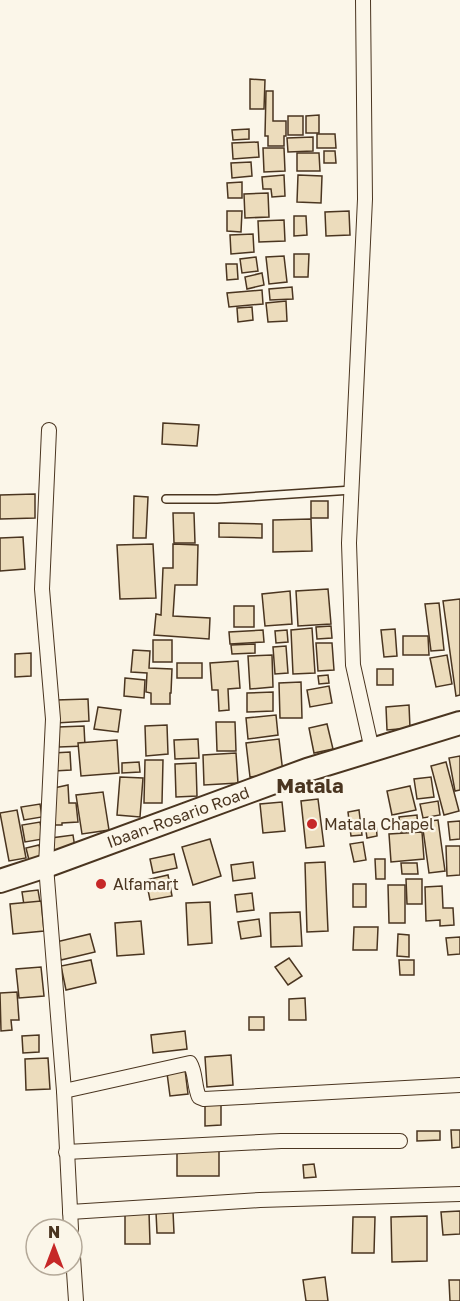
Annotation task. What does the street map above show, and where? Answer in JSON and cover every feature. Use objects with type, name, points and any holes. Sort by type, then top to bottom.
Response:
[{"type":"main road","name":"Ibaan-Rosario Road","points":[[0,881],[275,781],[460,723]]},
{"type":"street","points":[[363,0],[365,199],[350,543],[353,665],[372,750]]},
{"type":"street","points":[[49,430],[42,589],[53,719],[46,866],[64,1091],[70,1217]]},
{"type":"street","points":[[64,1091],[190,1063],[194,1069],[196,1091],[199,1097],[204,1099],[460,1085]]},
{"type":"street","points":[[66,1152],[281,1141],[400,1141]]},
{"type":"street","points":[[70,1212],[260,1200],[460,1194]]},
{"type":"street","points":[[74,1277],[76,1301]]},
{"type":"lane","points":[[166,499],[217,499],[352,490]]},
{"type":"building","points":[[250,79],[265,80],[264,109],[250,109]]},
{"type":"building","points":[[266,91],[273,91],[273,121],[286,121],[284,146],[268,146],[268,136],[265,136]]},
{"type":"building","points":[[319,115],[319,133],[306,133],[306,116]]},
{"type":"building","points":[[288,116],[303,116],[303,135],[288,135]]},
{"type":"building","points":[[249,129],[249,139],[233,140],[232,130]]},
{"type":"building","points":[[317,134],[335,134],[336,148],[317,148]]},
{"type":"building","points":[[313,137],[313,151],[288,152],[287,138]]},
{"type":"building","points":[[258,142],[259,157],[233,159],[232,143]]},
{"type":"building","points":[[263,148],[284,148],[285,171],[264,172]]},
{"type":"building","points":[[324,151],[335,151],[336,163],[324,163]]},
{"type":"building","points":[[297,153],[319,153],[320,171],[297,171]]},
{"type":"building","points":[[251,162],[252,176],[232,178],[231,163]]},
{"type":"building","points":[[284,175],[285,196],[272,197],[271,189],[263,189],[262,177]]},
{"type":"building","points":[[298,175],[322,176],[321,203],[297,202]]},
{"type":"building","points":[[242,182],[242,198],[228,198],[227,183]]},
{"type":"building","points":[[268,193],[269,217],[245,218],[244,194]]},
{"type":"building","points":[[227,211],[242,211],[241,232],[227,231]]},
{"type":"building","points":[[349,211],[350,235],[326,236],[325,212]]},
{"type":"building","points":[[294,216],[306,216],[307,235],[294,236]]},
{"type":"building","points":[[284,220],[285,241],[259,242],[258,221]]},
{"type":"building","points":[[253,234],[254,252],[231,254],[230,235]]},
{"type":"building","points":[[294,254],[309,254],[308,277],[294,277]]},
{"type":"building","points":[[284,256],[287,282],[269,284],[266,257]]},
{"type":"building","points":[[256,257],[258,271],[242,273],[240,259]]},
{"type":"building","points":[[226,264],[237,264],[238,279],[227,280]]},
{"type":"building","points":[[262,273],[264,285],[247,289],[245,277]]},
{"type":"building","points":[[292,287],[293,299],[270,300],[269,289]]},
{"type":"building","points":[[262,290],[263,304],[229,307],[227,293]]},
{"type":"building","points":[[286,301],[287,321],[268,322],[266,303]]},
{"type":"building","points":[[252,307],[253,320],[238,322],[237,308]]},
{"type":"building","points":[[163,423],[199,425],[197,446],[162,444]]},
{"type":"building","points":[[35,494],[35,518],[0,519],[0,495]]},
{"type":"building","points":[[134,496],[148,497],[146,538],[133,538]]},
{"type":"building","points":[[311,501],[328,501],[328,518],[311,518]]},
{"type":"building","points":[[173,513],[194,513],[195,543],[174,543]]},
{"type":"building","points":[[311,519],[312,551],[273,552],[273,520]]},
{"type":"building","points":[[219,523],[262,524],[262,538],[219,537]]},
{"type":"building","points":[[23,537],[25,569],[0,571],[0,538]]},
{"type":"building","points":[[153,544],[156,598],[120,599],[117,545]]},
{"type":"building","points":[[173,544],[198,545],[197,585],[175,585],[173,616],[210,618],[209,639],[154,635],[156,614],[161,615],[163,568],[173,568]]},
{"type":"building","points":[[328,589],[331,624],[298,626],[296,591]]},
{"type":"building","points":[[290,591],[292,624],[265,626],[262,594]]},
{"type":"building","points":[[460,599],[460,695],[456,696],[443,601]]},
{"type":"building","points":[[439,603],[444,650],[431,651],[425,604]]},
{"type":"building","points":[[234,606],[254,606],[254,627],[234,627]]},
{"type":"building","points":[[331,626],[332,638],[317,639],[316,627]]},
{"type":"building","points":[[312,628],[315,673],[293,674],[291,630]]},
{"type":"building","points":[[395,629],[397,656],[384,657],[381,630]]},
{"type":"building","points":[[263,630],[264,642],[230,644],[229,632]]},
{"type":"building","points":[[287,630],[288,642],[276,643],[275,631]]},
{"type":"building","points":[[403,636],[428,636],[429,655],[403,655]]},
{"type":"building","points":[[153,640],[172,640],[172,662],[153,662]]},
{"type":"building","points":[[316,643],[332,643],[334,670],[318,671]]},
{"type":"building","points":[[255,644],[255,653],[232,654],[231,645]]},
{"type":"building","points":[[286,646],[288,673],[275,674],[273,647]]},
{"type":"building","points":[[133,650],[150,651],[149,668],[172,669],[170,704],[151,704],[151,693],[146,692],[147,673],[131,672]]},
{"type":"building","points":[[31,653],[31,676],[15,677],[15,654]]},
{"type":"building","points":[[272,655],[273,687],[250,689],[248,656]]},
{"type":"building","points":[[447,655],[452,684],[436,687],[430,658]]},
{"type":"building","points":[[238,661],[240,688],[228,689],[229,710],[219,711],[218,690],[212,690],[210,663]]},
{"type":"building","points":[[177,663],[202,663],[202,678],[177,678]]},
{"type":"building","points":[[377,669],[393,669],[393,685],[377,685]]},
{"type":"building","points":[[328,675],[329,683],[319,684],[318,676]]},
{"type":"building","points":[[125,678],[145,680],[144,698],[124,696]]},
{"type":"building","points":[[301,682],[302,718],[280,718],[279,683]]},
{"type":"building","points":[[329,686],[332,703],[310,707],[307,690]]},
{"type":"building","points":[[273,692],[273,711],[247,712],[247,693]]},
{"type":"building","points":[[88,699],[89,721],[56,723],[56,700]]},
{"type":"building","points":[[409,705],[410,728],[387,730],[386,707]]},
{"type":"building","points":[[98,707],[121,710],[118,732],[94,729]]},
{"type":"building","points":[[276,715],[278,735],[248,739],[246,718]]},
{"type":"building","points":[[216,722],[235,722],[236,751],[217,751]]},
{"type":"building","points":[[327,724],[333,749],[314,753],[309,728]]},
{"type":"building","points":[[167,725],[168,754],[146,756],[145,726]]},
{"type":"building","points":[[84,726],[85,746],[59,747],[58,727]]},
{"type":"building","points":[[198,739],[199,758],[175,759],[174,740]]},
{"type":"building","points":[[279,739],[283,773],[250,777],[246,743]]},
{"type":"building","points":[[117,740],[119,773],[81,776],[78,743]]},
{"type":"building","points":[[70,752],[71,770],[54,771],[53,753]]},
{"type":"building","points":[[236,753],[238,783],[204,785],[203,755]]},
{"type":"building","points":[[460,756],[460,790],[455,791],[449,758]]},
{"type":"building","points":[[145,760],[163,760],[162,803],[144,803]]},
{"type":"building","points":[[139,762],[140,772],[122,773],[122,763]]},
{"type":"building","points":[[446,762],[459,811],[444,815],[431,766]]},
{"type":"building","points":[[196,763],[197,796],[176,797],[175,764]]},
{"type":"building","points":[[120,777],[143,778],[140,817],[117,815]]},
{"type":"building","points":[[431,777],[434,797],[417,799],[414,779]]},
{"type":"building","points":[[68,785],[69,803],[76,803],[78,822],[48,825],[49,789]]},
{"type":"building","points":[[410,786],[416,810],[392,815],[387,791]]},
{"type":"building","points":[[103,792],[109,830],[82,834],[76,795]]},
{"type":"building","name":"Matala Chapel","points":[[318,799],[324,846],[306,848],[301,801]]},
{"type":"building","points":[[438,801],[440,815],[423,818],[420,804]]},
{"type":"building","points":[[282,802],[285,831],[263,833],[260,804]]},
{"type":"building","points":[[40,804],[42,817],[24,820],[21,807]]},
{"type":"building","points":[[17,810],[26,858],[9,861],[0,813]]},
{"type":"building","points":[[359,810],[362,835],[351,836],[348,812]]},
{"type":"building","points":[[417,815],[418,830],[401,832],[399,817]]},
{"type":"building","points":[[438,820],[445,871],[429,873],[422,822]]},
{"type":"building","points":[[460,821],[460,839],[450,840],[448,822]]},
{"type":"building","points":[[40,822],[43,839],[25,842],[22,825]]},
{"type":"building","points":[[376,823],[377,836],[367,838],[365,824]]},
{"type":"building","points":[[422,832],[424,859],[391,862],[389,834]]},
{"type":"building","points":[[73,835],[75,848],[53,851],[51,838]]},
{"type":"building","points":[[210,839],[221,876],[193,885],[182,847]]},
{"type":"building","points":[[363,842],[366,860],[354,862],[350,844]]},
{"type":"building","points":[[39,845],[42,857],[29,860],[26,848]]},
{"type":"building","points":[[446,846],[460,846],[460,875],[447,876]]},
{"type":"building","points":[[174,854],[177,868],[153,873],[150,859]]},
{"type":"building","points":[[375,859],[385,859],[385,879],[376,879]]},
{"type":"building","points":[[253,862],[255,878],[233,881],[231,865]]},
{"type":"building","points":[[325,862],[328,931],[307,932],[305,863]]},
{"type":"building","points":[[401,863],[417,863],[418,874],[402,874]]},
{"type":"building","points":[[168,875],[172,896],[150,900],[146,880]]},
{"type":"building","points":[[406,879],[422,879],[422,904],[407,904]]},
{"type":"building","points":[[353,884],[366,884],[366,907],[353,907]]},
{"type":"building","points":[[388,885],[405,885],[405,923],[389,923]]},
{"type":"building","points":[[442,886],[443,908],[453,908],[454,925],[440,926],[440,920],[426,921],[425,887]]},
{"type":"building","points":[[38,890],[40,902],[24,905],[22,892]]},
{"type":"building","points":[[252,893],[254,910],[237,912],[235,895]]},
{"type":"building","points":[[41,901],[44,931],[13,934],[10,904]]},
{"type":"building","points":[[210,902],[212,943],[188,945],[186,903]]},
{"type":"building","points":[[300,912],[302,946],[271,947],[270,913]]},
{"type":"building","points":[[259,919],[261,936],[241,939],[238,922]]},
{"type":"building","points":[[141,921],[144,954],[117,956],[115,923]]},
{"type":"building","points":[[354,927],[378,927],[377,950],[353,950]]},
{"type":"building","points":[[90,934],[95,952],[61,960],[56,942]]},
{"type":"building","points":[[398,934],[409,935],[409,957],[397,956]]},
{"type":"building","points":[[460,937],[460,954],[448,955],[446,938]]},
{"type":"building","points":[[289,958],[302,976],[288,985],[275,967]]},
{"type":"building","points":[[91,960],[96,983],[66,990],[61,966]]},
{"type":"building","points":[[399,960],[414,960],[414,975],[400,975]]},
{"type":"building","points":[[41,967],[44,996],[19,998],[16,969]]},
{"type":"building","points":[[17,992],[19,1020],[11,1020],[12,1030],[1,1031],[0,993]]},
{"type":"building","points":[[305,998],[306,1020],[289,1020],[289,999]]},
{"type":"building","points":[[249,1017],[264,1017],[264,1030],[249,1030]]},
{"type":"building","points":[[185,1031],[187,1049],[153,1053],[151,1035]]},
{"type":"building","points":[[39,1035],[39,1052],[23,1053],[22,1036]]},
{"type":"building","points":[[231,1055],[233,1085],[207,1087],[205,1057]]},
{"type":"building","points":[[48,1058],[50,1089],[26,1090],[25,1059]]},
{"type":"building","points":[[185,1070],[188,1094],[170,1096],[167,1073]]},
{"type":"building","points":[[205,1102],[221,1102],[221,1125],[205,1126]]},
{"type":"building","points":[[451,1130],[460,1130],[460,1147],[452,1148]]},
{"type":"building","points":[[417,1131],[440,1131],[440,1140],[417,1141]]},
{"type":"building","points":[[177,1151],[219,1151],[219,1176],[177,1176]]},
{"type":"building","points":[[314,1164],[316,1177],[304,1178],[303,1165]]},
{"type":"building","points":[[173,1211],[174,1233],[157,1233],[156,1212]]},
{"type":"building","points":[[460,1211],[460,1234],[443,1235],[441,1212]]},
{"type":"building","points":[[125,1212],[149,1212],[150,1244],[125,1244]]},
{"type":"building","points":[[427,1216],[427,1261],[392,1262],[391,1217]]},
{"type":"building","points":[[353,1217],[375,1217],[374,1253],[352,1253]]},
{"type":"building","points":[[325,1277],[328,1301],[306,1301],[303,1280]]},
{"type":"building","points":[[449,1280],[460,1280],[460,1301],[450,1301]]},
{"type":"place","name":"Matala Chapel","points":[[312,824]]},
{"type":"place","name":"Alfamart","points":[[101,884]]},
{"type":"district","name":"Matala","points":[[310,786]]}]
